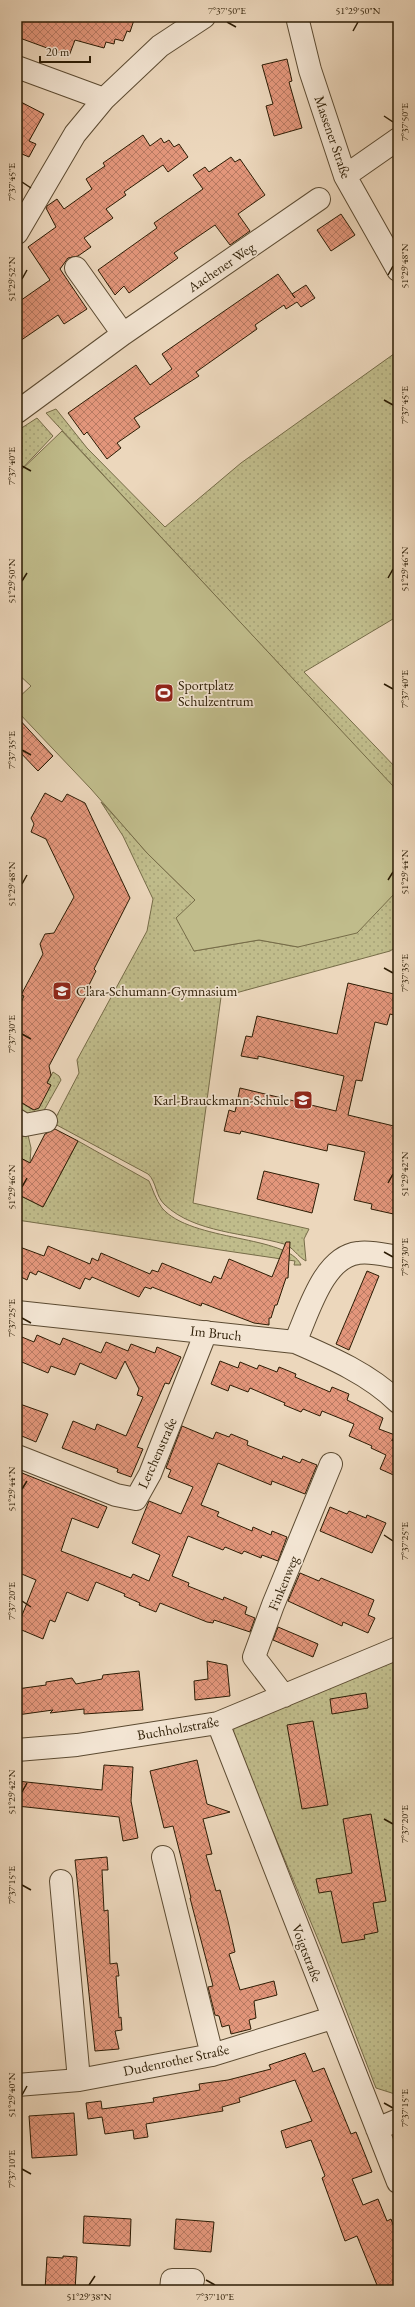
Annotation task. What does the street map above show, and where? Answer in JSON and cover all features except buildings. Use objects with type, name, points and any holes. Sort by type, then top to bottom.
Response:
[{"type":"street","points":[[17,233],[75,134],[104,99],[160,46],[204,17]]},
{"type":"street","name":"Massener Straße","points":[[297,17],[310,70],[345,176],[398,270]]},
{"type":"street","points":[[17,67],[104,99]]},
{"type":"street","points":[[345,176],[398,138]]},
{"type":"street","name":"Aachener Weg","points":[[17,412],[123,334],[319,199]]},
{"type":"street","points":[[76,268],[123,334]]},
{"type":"street","points":[[17,1120],[26,1125],[46,1121]]},
{"type":"street","points":[[295,1342],[323,1280],[333,1266],[344,1257],[358,1253],[398,1257]]},
{"type":"street","name":"Im Bruch","points":[[17,1312],[295,1342],[334,1359],[368,1378],[398,1402]]},
{"type":"street","name":"Lerchenstraße","points":[[17,1456],[116,1495],[136,1500],[150,1474],[206,1332]]},
{"type":"street","name":"Finkenweg","points":[[284,1696],[254,1657],[273,1605],[331,1464]]},
{"type":"street","name":"Buchholzstraße","points":[[17,1750],[77,1745],[218,1723],[398,1648]]},
{"type":"street","name":"Voigtstraße","points":[[218,1723],[332,2018],[398,2182]]},
{"type":"street","points":[[163,1857],[212,2055]]},
{"type":"street","points":[[61,1881],[79,2080]]},
{"type":"street","name":"Dudenrother Straße","points":[[17,2085],[79,2080],[212,2055],[332,2018]]},
{"type":"street","points":[[377,2129],[398,2120]]},
{"type":"street","points":[[171,2290],[172,2280],[193,2280]]},
{"type":"shaded area","points":[[398,351],[398,616],[304,672],[398,770],[398,810],[392,786],[46,413],[56,409],[87,448],[165,527],[241,463]]},
{"type":"shaded area","points":[[37,418],[53,436],[17,474],[17,431]]},
{"type":"shaded area","name":"Sportplatz Schulzentrum","points":[[62,431],[393,786],[398,810],[398,881],[396,892],[357,933],[298,947],[259,940],[194,951],[176,918],[195,900],[147,853],[91,789],[17,711],[17,699],[31,686],[17,673],[17,474]]},
{"type":"shaded area","points":[[101,802],[147,853],[195,900],[194,951],[259,940],[298,947],[396,893],[398,881],[398,946],[390,951],[221,997],[193,1203],[309,1229],[304,1239],[306,1261],[287,1245],[206,1227],[177,1214],[165,1205],[159,1197],[153,1181],[148,1174],[53,1123],[79,1073],[77,1060],[147,931],[153,899],[123,836]]},
{"type":"shaded area","points":[[53,1072],[59,1076],[61,1080],[42,1114],[36,1119],[17,1112],[17,1100],[33,1110],[51,1085],[47,1083]]},
{"type":"shaded area","points":[[17,1130],[28,1135],[31,1148],[30,1163],[17,1156]]},
{"type":"shaded area","points":[[78,1141],[149,1181],[162,1208],[176,1219],[194,1227],[215,1233],[278,1248],[292,1255],[301,1265],[294,1265],[295,1261],[17,1220],[17,1194],[43,1207]]},
{"type":"shaded area","points":[[398,1656],[398,2095],[376,2088],[325,1956],[230,1729]]},
{"type":"place","name":"Sportplatz Schulzentrum","points":[[164,693]]},
{"type":"place","name":"Clara-Schumann-Gymnasium","points":[[62,991]]},
{"type":"place","name":"Karl-Brauckmann-Schule","points":[[303,1100]]}]
